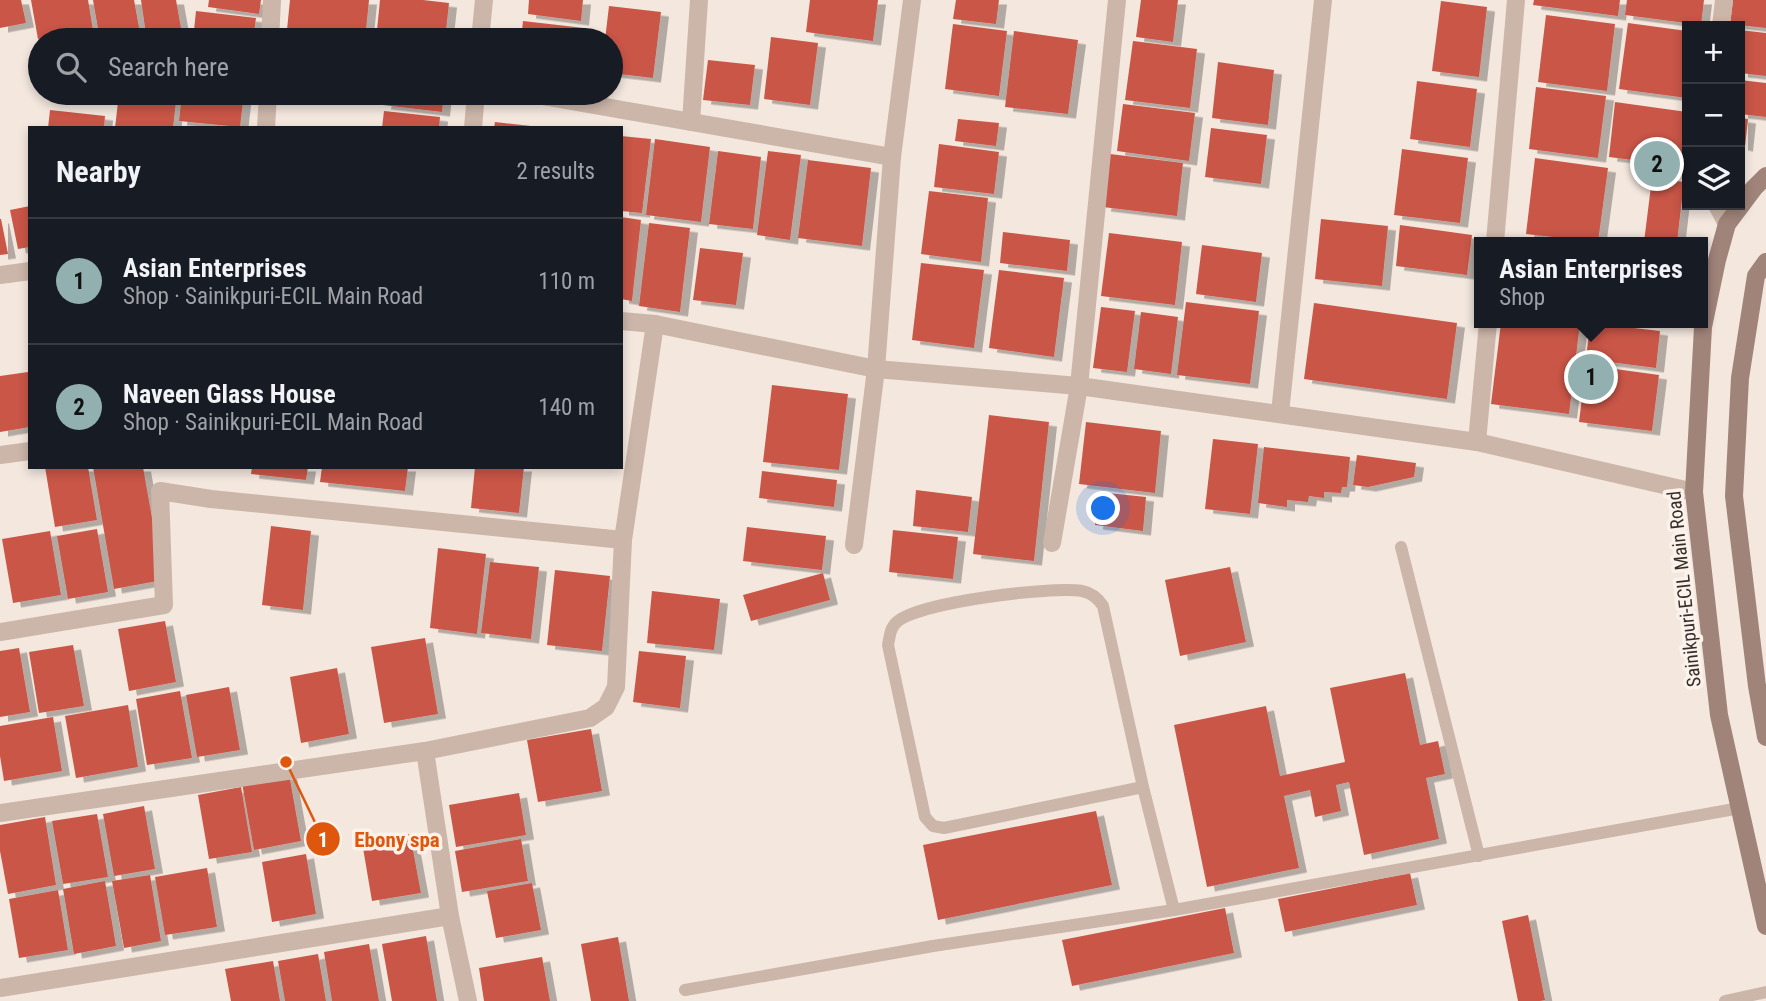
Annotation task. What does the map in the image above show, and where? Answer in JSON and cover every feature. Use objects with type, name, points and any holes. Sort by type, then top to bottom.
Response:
[{"type":"main road","name":"Sainikpuri-ECIL Main Road","points":[[1708,303],[1727,224],[1766,176]]},
{"type":"main road","points":[[1766,262],[1756,276],[1740,378],[1734,496],[1757,686],[1766,737]]},
{"type":"main road","name":"Sainikpuri-ECIL Main Road","points":[[1703,328],[1694,492],[1719,715],[1766,926]]},
{"type":"street","points":[[271,28],[272,0]]},
{"type":"street","points":[[481,28],[484,0]]},
{"type":"street","points":[[691,121],[699,0]]},
{"type":"street","points":[[854,545],[876,369],[892,157],[912,0]]},
{"type":"street","points":[[1052,543],[1079,386],[1117,0]]},
{"type":"street","points":[[1280,413],[1323,0]]},
{"type":"street","points":[[1495,237],[1516,0]]},
{"type":"street","points":[[1722,21],[1724,0]]},
{"type":"street","points":[[266,126],[267,105]]},
{"type":"street","points":[[473,126],[475,105]]},
{"type":"street","points":[[596,105],[892,157]]},
{"type":"street","points":[[1720,210],[1727,224]]},
{"type":"street","points":[[0,275],[28,271]]},
{"type":"street","points":[[623,321],[655,324],[876,369],[1079,386],[1477,442],[1694,492]]},
{"type":"street","points":[[0,813],[425,751],[590,718],[606,707],[616,687],[623,540],[655,324]]},
{"type":"street","points":[[1477,442],[1488,328]]},
{"type":"street","points":[[0,455],[28,451]]},
{"type":"street","points":[[0,632],[164,605],[160,491],[211,499],[623,540]]},
{"type":"street","points":[[425,751],[450,916],[468,1001]]},
{"type":"street","points":[[0,988],[450,916]]},
{"type":"lane","points":[[1401,547],[1479,856]]},
{"type":"lane","points":[[1143,787],[944,828],[933,826],[925,817],[919,791],[888,645],[891,630],[897,622],[919,610],[957,602],[1044,590],[1085,592],[1097,597],[1103,606],[1143,787],[1174,910]]},
{"type":"lane","points":[[685,990],[933,946],[1174,910],[1740,808]]},
{"type":"lane","points":[[1725,1001],[1766,992]]},
{"type":"building","points":[[0,0],[21,0],[26,23],[0,28]]},
{"type":"building","points":[[31,0],[88,0],[93,28],[36,28]]},
{"type":"building","points":[[93,0],[134,0],[139,28],[98,28]]},
{"type":"building","points":[[141,0],[176,0],[181,28],[145,28]]},
{"type":"building","points":[[209,0],[261,0],[259,14],[208,7]]},
{"type":"building","points":[[290,0],[369,0],[366,28],[287,28]]},
{"type":"building","points":[[380,0],[449,3],[446,28],[377,28]]},
{"type":"building","points":[[529,0],[583,0],[581,21],[528,14]]},
{"type":"building","points":[[810,0],[878,0],[873,41],[806,32]]},
{"type":"building","points":[[956,0],[999,0],[996,24],[953,19]]},
{"type":"building","points":[[1141,0],[1178,0],[1173,42],[1136,37]]},
{"type":"building","points":[[1534,0],[1620,0],[1618,16],[1533,5]]},
{"type":"building","points":[[1627,0],[1704,0],[1701,21],[1682,22],[1625,15]]},
{"type":"building","points":[[1733,0],[1766,0],[1766,28],[1745,26],[1745,21],[1730,21]]},
{"type":"building","points":[[1441,1],[1487,7],[1479,77],[1432,71]]},
{"type":"building","points":[[609,6],[661,12],[653,78],[623,74],[623,28],[606,28]]},
{"type":"building","points":[[196,11],[256,18],[255,28],[194,28]]},
{"type":"building","points":[[1546,15],[1615,24],[1607,91],[1538,82]]},
{"type":"building","points":[[523,21],[584,28],[522,28]]},
{"type":"building","points":[[1628,23],[1682,30],[1682,97],[1619,89]]},
{"type":"building","points":[[953,24],[1007,31],[999,96],[945,89]]},
{"type":"building","points":[[1014,31],[1078,40],[1068,114],[1005,107]]},
{"type":"building","points":[[1745,31],[1766,33],[1766,76],[1745,74]]},
{"type":"building","points":[[771,37],[818,43],[810,105],[764,99]]},
{"type":"building","points":[[1133,41],[1197,49],[1190,108],[1125,100]]},
{"type":"building","points":[[708,60],[755,65],[750,105],[703,100]]},
{"type":"building","points":[[1218,62],[1274,70],[1268,125],[1212,118]]},
{"type":"building","points":[[1417,81],[1477,89],[1470,147],[1410,139]]},
{"type":"building","points":[[1745,81],[1766,83],[1766,117],[1745,115]]},
{"type":"building","points":[[1536,87],[1606,96],[1598,158],[1529,149]]},
{"type":"building","points":[[1615,102],[1682,111],[1682,166],[1609,157]]},
{"type":"building","points":[[1123,104],[1195,113],[1189,161],[1117,151]]},
{"type":"building","points":[[118,105],[176,105],[173,126],[115,126]]},
{"type":"building","points":[[181,105],[243,105],[240,126],[179,121]]},
{"type":"building","points":[[383,105],[443,105],[442,112]]},
{"type":"building","points":[[50,110],[105,116],[104,126],[48,126]]},
{"type":"building","points":[[384,111],[440,117],[439,126],[382,126]]},
{"type":"building","points":[[958,119],[999,123],[996,146],[955,141]]},
{"type":"building","points":[[1745,119],[1748,119],[1745,147]]},
{"type":"building","points":[[495,122],[531,126],[494,126]]},
{"type":"building","points":[[1211,128],[1267,135],[1261,184],[1205,177]]},
{"type":"building","points":[[623,136],[651,139],[642,213],[623,211]]},
{"type":"building","points":[[655,139],[710,147],[701,222],[646,215]]},
{"type":"building","points":[[939,144],[999,152],[994,194],[934,187]]},
{"type":"building","points":[[1402,149],[1468,158],[1460,223],[1394,215]]},
{"type":"building","points":[[718,151],[761,157],[753,229],[709,224]]},
{"type":"building","points":[[768,151],[801,155],[790,240],[757,235]]},
{"type":"building","points":[[1110,154],[1183,163],[1177,216],[1103,207]]},
{"type":"building","points":[[1535,158],[1608,168],[1599,237],[1526,234]]},
{"type":"building","points":[[808,160],[871,168],[862,246],[798,238]]},
{"type":"building","points":[[1652,178],[1682,182],[1678,237],[1645,237]]},
{"type":"building","points":[[929,191],[988,198],[981,262],[921,254]]},
{"type":"building","points":[[28,206],[28,247],[18,249],[10,210]]},
{"type":"building","points":[[623,217],[641,220],[632,301],[623,299]]},
{"type":"building","points":[[0,219],[8,254],[0,255]]},
{"type":"building","points":[[1321,219],[1388,226],[1382,286],[1315,279]]},
{"type":"building","points":[[649,223],[690,228],[680,312],[639,306]]},
{"type":"building","points":[[1400,225],[1472,235],[1467,275],[1396,266]]},
{"type":"building","points":[[1003,232],[1070,240],[1067,271],[1000,263]]},
{"type":"building","points":[[1109,233],[1182,242],[1175,305],[1101,296]]},
{"type":"building","points":[[1202,245],[1262,253],[1256,302],[1196,294]]},
{"type":"building","points":[[700,248],[743,253],[736,305],[693,300]]},
{"type":"building","points":[[921,263],[984,270],[974,348],[912,340]]},
{"type":"building","points":[[999,270],[1064,278],[1054,357],[989,348]]},
{"type":"building","points":[[1186,302],[1259,311],[1250,384],[1177,375]]},
{"type":"building","points":[[1314,303],[1457,323],[1447,399],[1304,379]]},
{"type":"building","points":[[1101,307],[1135,311],[1127,372],[1093,368]]},
{"type":"building","points":[[1141,312],[1178,317],[1171,374],[1134,369]]},
{"type":"building","points":[[1500,328],[1579,328],[1569,414],[1491,404]]},
{"type":"building","points":[[1589,328],[1660,331],[1656,368],[1586,359]]},
{"type":"building","points":[[1586,365],[1659,375],[1652,431],[1579,422]]},
{"type":"building","points":[[28,372],[28,427],[0,432],[0,376]]},
{"type":"building","points":[[772,385],[848,394],[839,470],[763,462]]},
{"type":"building","points":[[989,415],[1049,422],[1034,561],[973,554]]},
{"type":"building","points":[[1086,422],[1161,431],[1155,493],[1079,484]]},
{"type":"building","points":[[1213,439],[1258,444],[1250,514],[1205,509]]},
{"type":"building","points":[[1264,447],[1350,457],[1347,487],[1342,487],[1341,493],[1324,492],[1324,498],[1309,496],[1308,502],[1287,500],[1287,507],[1258,503]]},
{"type":"building","points":[[1357,455],[1416,463],[1414,477],[1368,487],[1353,485]]},
{"type":"building","points":[[45,469],[88,469],[97,520],[55,527]]},
{"type":"building","points":[[93,469],[143,469],[163,580],[114,589]]},
{"type":"building","points":[[252,469],[308,469],[306,480],[251,474]]},
{"type":"building","points":[[322,469],[408,469],[405,491],[320,482]]},
{"type":"building","points":[[475,469],[524,469],[519,513],[471,508]]},
{"type":"building","points":[[762,471],[837,480],[834,507],[759,498]]},
{"type":"building","points":[[916,490],[972,497],[968,532],[913,526]]},
{"type":"building","points":[[1098,492],[1146,497],[1143,531],[1095,525]]},
{"type":"building","points":[[271,526],[311,531],[303,610],[262,605]]},
{"type":"building","points":[[747,527],[826,536],[822,570],[743,561]]},
{"type":"building","points":[[97,529],[108,592],[68,599],[57,536]]},
{"type":"building","points":[[893,530],[958,537],[953,579],[889,572]]},
{"type":"building","points":[[50,531],[61,595],[13,603],[2,539]]},
{"type":"building","points":[[438,548],[486,554],[477,634],[430,628]]},
{"type":"building","points":[[490,562],[539,567],[531,639],[481,633]]},
{"type":"building","points":[[1230,567],[1246,642],[1180,656],[1165,580]]},
{"type":"building","points":[[555,570],[610,576],[602,651],[547,645]]},
{"type":"building","points":[[823,573],[830,600],[751,621],[743,595]]},
{"type":"building","points":[[652,591],[720,599],[714,650],[647,643]]},
{"type":"building","points":[[165,621],[176,682],[129,691],[118,629]]},
{"type":"building","points":[[425,638],[438,714],[384,723],[371,647]]},
{"type":"building","points":[[73,645],[84,706],[39,713],[29,652]]},
{"type":"building","points":[[19,648],[30,712],[0,717],[0,651]]},
{"type":"building","points":[[639,651],[686,656],[680,708],[633,702]]},
{"type":"building","points":[[337,668],[349,734],[301,743],[290,677]]},
{"type":"building","points":[[1405,673],[1420,745],[1438,741],[1445,774],[1426,778],[1439,839],[1364,855],[1349,782],[1336,785],[1341,811],[1315,817],[1310,790],[1284,796],[1299,868],[1207,887],[1174,725],[1266,706],[1280,776],[1345,762],[1330,688]]},
{"type":"building","points":[[229,687],[240,750],[197,757],[186,695]]},
{"type":"building","points":[[180,691],[192,758],[147,765],[136,699]]},
{"type":"building","points":[[128,705],[138,767],[76,778],[65,716]]},
{"type":"building","points":[[53,717],[62,771],[4,781],[0,756],[0,726]]},
{"type":"building","points":[[591,729],[602,791],[538,802],[527,740]]},
{"type":"building","points":[[289,774],[301,841],[254,850],[242,783]]},
{"type":"building","points":[[241,787],[252,852],[209,859],[198,795]]},
{"type":"building","points":[[519,793],[526,835],[456,847],[449,805]]},
{"type":"building","points":[[144,806],[155,869],[114,876],[103,814]]},
{"type":"building","points":[[1096,811],[1112,885],[938,920],[923,845]]},
{"type":"building","points":[[97,814],[108,877],[63,884],[52,821]]},
{"type":"building","points":[[45,817],[56,885],[8,894],[0,851],[0,825]]},
{"type":"building","points":[[410,834],[421,893],[372,901],[362,842]]},
{"type":"building","points":[[521,839],[528,881],[462,892],[455,851]]},
{"type":"building","points":[[306,854],[316,914],[272,922],[262,862]]},
{"type":"building","points":[[207,868],[217,927],[165,935],[155,877]]},
{"type":"building","points":[[1410,873],[1417,905],[1285,932],[1278,899]]},
{"type":"building","points":[[150,875],[161,941],[124,948],[112,881]]},
{"type":"building","points":[[105,881],[116,946],[74,954],[63,889]]},
{"type":"building","points":[[532,883],[541,930],[496,938],[487,891]]},
{"type":"building","points":[[58,890],[68,950],[19,958],[9,899]]},
{"type":"building","points":[[1225,908],[1234,953],[1072,986],[1062,940]]},
{"type":"building","points":[[1528,915],[1545,1000],[1540,1001],[1518,1001],[1502,921]]},
{"type":"building","points":[[426,936],[437,1001],[392,1001],[382,944]]},
{"type":"building","points":[[618,937],[629,1001],[591,1001],[581,944]]},
{"type":"building","points":[[369,944],[379,1001],[332,1001],[324,952]]},
{"type":"building","points":[[318,954],[326,1001],[285,1001],[278,961]]},
{"type":"building","points":[[542,957],[550,1001],[484,1001],[479,968]]},
{"type":"building","points":[[273,961],[280,1001],[231,1001],[225,969]]},
{"type":"place","name":"Naveen Glass House","points":[[1657,164]]},
{"type":"place","name":"Asian Enterprises","points":[[1591,377]]},
{"type":"place","name":"Ebony spa","points":[[286,762]]}]
